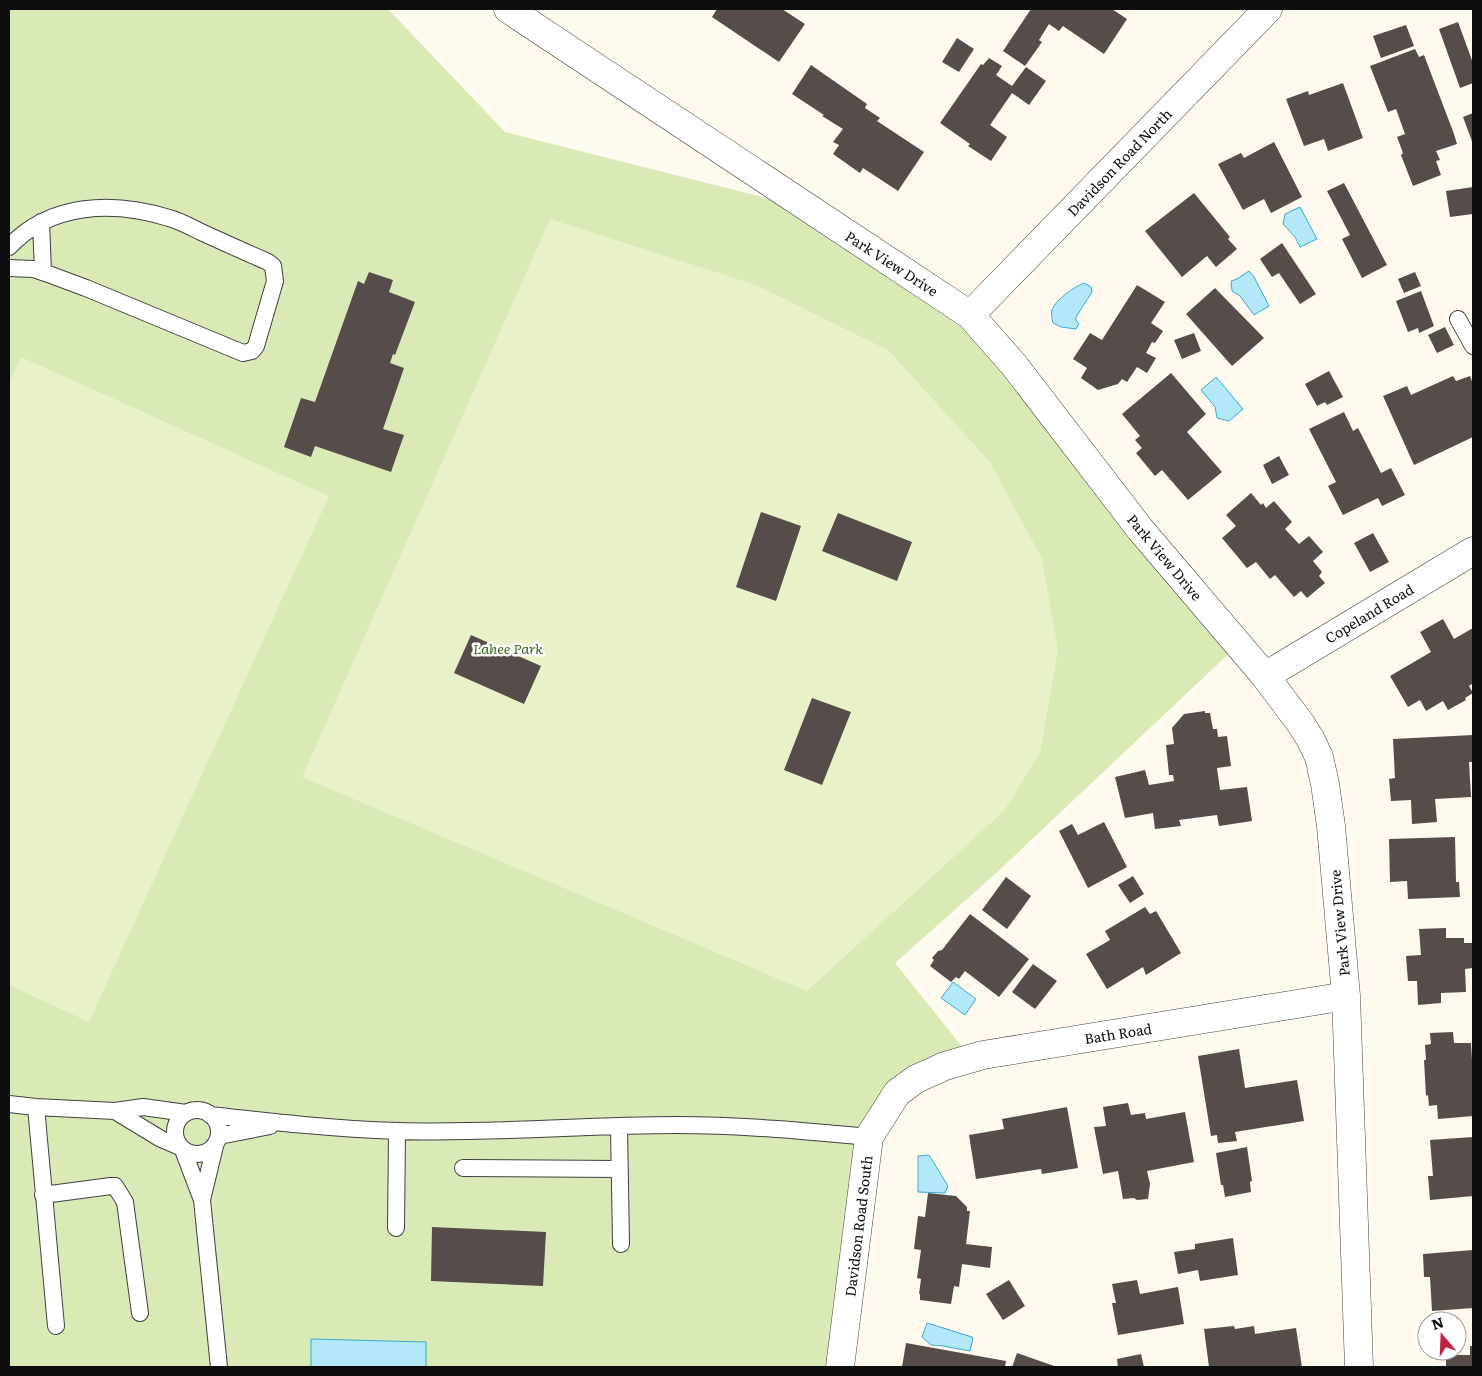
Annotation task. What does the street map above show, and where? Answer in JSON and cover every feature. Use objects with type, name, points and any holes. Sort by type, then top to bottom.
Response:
[{"type":"street","name":"Park View Drive","points":[[508,9],[970,315],[1014,365],[1140,529],[1264,676],[1301,724],[1319,758],[1331,826],[1346,996],[1359,1367]]},
{"type":"street","name":"Davidson Road North","points":[[970,315],[1268,9]]},
{"type":"street","name":"Copeland Road","points":[[1264,676],[1473,551]]},
{"type":"street","name":"Bath Road","points":[[897,1093],[916,1079],[945,1066],[983,1055],[1346,996]]},
{"type":"street","name":"Davidson Road South","points":[[840,1367],[869,1137],[897,1093]]},
{"type":"lane","points":[[9,248],[17,238],[41,222],[73,210],[100,207],[126,208],[170,218],[268,262],[273,266],[274,282],[256,346],[252,351],[243,353],[43,272],[9,268]]},
{"type":"lane","points":[[41,222],[43,272]]},
{"type":"lane","points":[[1458,319],[1473,346]]},
{"type":"lane","points":[[9,1104],[115,1111],[143,1107],[186,1113]]},
{"type":"lane","points":[[36,1107],[56,1326]]},
{"type":"lane","points":[[284,1123],[217,1141],[208,1152],[198,1155],[188,1153],[175,1139],[174,1128],[179,1119],[186,1113],[196,1110],[210,1114],[284,1123],[397,1131],[486,1131],[677,1125],[770,1128],[869,1137]]},
{"type":"lane","points":[[115,1111],[162,1139],[182,1148],[202,1200],[219,1367]]},
{"type":"lane","points":[[202,1200],[219,1126],[210,1114]]},
{"type":"lane","points":[[619,1127],[621,1244]]},
{"type":"lane","points":[[396,1228],[397,1131]]},
{"type":"lane","points":[[463,1168],[620,1169]]},
{"type":"lane","points":[[43,1195],[111,1186],[118,1188],[125,1202],[140,1312]]},
{"type":"green space","name":"Lahee Park","points":[[9,9],[388,9],[505,132],[806,208],[967,315],[1237,646],[994,875],[895,963],[972,1059],[918,1080],[871,1138],[840,1367],[9,1367]]},
{"type":"green space","points":[[550,219],[756,285],[888,350],[990,462],[1042,559],[1058,650],[1040,753],[1004,811],[807,991],[302,777]]},
{"type":"green space","points":[[21,357],[329,496],[89,1022],[9,985],[9,383]]},
{"type":"water","points":[[1300,207],[1317,239],[1300,247],[1295,237],[1283,224],[1285,214]]},
{"type":"water","points":[[1249,271],[1269,306],[1254,315],[1240,296],[1232,291],[1231,281]]},
{"type":"water","points":[[1084,283],[1091,287],[1092,292],[1076,317],[1079,324],[1076,329],[1061,327],[1053,323],[1052,310],[1057,302],[1070,291]]},
{"type":"water","points":[[1216,377],[1243,409],[1229,421],[1217,418],[1215,407],[1201,390]]},
{"type":"water","points":[[953,982],[976,999],[965,1015],[941,998]]},
{"type":"water","points":[[929,1155],[948,1186],[945,1193],[918,1192],[918,1156]]},
{"type":"water","points":[[927,1323],[972,1337],[970,1351],[931,1345],[922,1337]]},
{"type":"water","points":[[311,1339],[426,1342],[426,1367],[311,1367]]},
{"type":"building","points":[[717,9],[782,9],[805,24],[779,62],[712,17]]},
{"type":"building","points":[[1031,9],[1112,9],[1127,19],[1104,54],[1063,26],[1059,31],[1049,24],[1039,40],[1042,42],[1025,66],[1003,51]]},
{"type":"building","points":[[1458,22],[1473,63],[1473,83],[1460,88],[1439,29]]},
{"type":"building","points":[[1406,25],[1414,46],[1381,58],[1373,36]]},
{"type":"building","points":[[957,38],[974,49],[959,72],[942,62]]},
{"type":"building","points":[[1415,49],[1419,57],[1424,55],[1457,144],[1436,151],[1440,160],[1436,161],[1441,175],[1413,186],[1401,155],[1403,153],[1397,137],[1405,134],[1396,109],[1388,112],[1370,66]]},
{"type":"building","points":[[989,58],[1002,66],[996,75],[1012,86],[1026,67],[1046,81],[1029,105],[1012,93],[990,125],[1007,137],[991,161],[968,146],[970,144],[940,123],[981,64],[983,65]]},
{"type":"building","points":[[811,65],[867,104],[865,108],[880,118],[877,121],[924,152],[898,191],[863,168],[860,173],[833,154],[839,145],[833,142],[843,129],[792,94]]},
{"type":"building","points":[[1343,83],[1363,138],[1328,151],[1324,139],[1304,146],[1286,99],[1308,91],[1309,95]]},
{"type":"building","points":[[1473,113],[1473,144],[1463,117]]},
{"type":"building","points":[[1274,142],[1302,197],[1271,213],[1264,199],[1243,210],[1218,164],[1241,153],[1244,158]]},
{"type":"building","points":[[1344,183],[1387,265],[1362,278],[1342,239],[1350,235],[1327,191]]},
{"type":"building","points":[[1473,187],[1473,214],[1450,217],[1446,191]]},
{"type":"building","points":[[1194,193],[1230,237],[1228,239],[1237,249],[1216,267],[1207,256],[1182,277],[1145,231]]},
{"type":"building","points":[[1282,243],[1316,294],[1300,304],[1279,273],[1272,277],[1260,259]]},
{"type":"building","points":[[369,272],[393,280],[389,292],[415,302],[395,355],[393,354],[390,363],[404,368],[383,429],[404,435],[391,472],[315,446],[311,457],[284,447],[301,398],[315,402],[358,281],[364,284]]},
{"type":"building","points":[[1415,272],[1421,286],[1404,293],[1398,279]]},
{"type":"building","points":[[1137,285],[1165,302],[1151,323],[1163,331],[1155,343],[1152,342],[1146,353],[1156,358],[1147,373],[1137,367],[1127,382],[1122,379],[1118,384],[1098,390],[1081,378],[1087,368],[1073,359],[1090,333],[1102,340]]},
{"type":"building","points":[[1215,288],[1264,338],[1232,366],[1186,314]]},
{"type":"building","points":[[1421,291],[1434,326],[1419,333],[1418,328],[1408,332],[1396,301]]},
{"type":"building","points":[[1445,327],[1454,345],[1437,353],[1428,335]]},
{"type":"building","points":[[1194,333],[1201,351],[1182,359],[1174,340]]},
{"type":"building","points":[[1329,371],[1343,397],[1327,405],[1325,402],[1317,406],[1305,384]]},
{"type":"building","points":[[1171,373],[1206,414],[1187,432],[1222,472],[1188,500],[1162,470],[1155,476],[1136,453],[1142,448],[1135,440],[1140,436],[1122,414]]},
{"type":"building","points":[[1453,376],[1456,381],[1470,376],[1473,384],[1473,437],[1414,465],[1383,396],[1407,386],[1411,395]]},
{"type":"building","points":[[1344,412],[1353,431],[1358,428],[1381,473],[1391,468],[1405,495],[1382,506],[1378,498],[1343,515],[1328,486],[1336,482],[1309,429]]},
{"type":"building","points":[[1279,456],[1289,475],[1272,484],[1263,465]]},
{"type":"building","points":[[1251,493],[1266,508],[1274,501],[1292,522],[1285,529],[1299,544],[1309,536],[1323,552],[1313,561],[1322,572],[1319,576],[1325,583],[1307,598],[1301,591],[1294,597],[1275,575],[1270,579],[1256,562],[1247,568],[1222,538],[1236,526],[1226,515]]},
{"type":"building","points":[[761,512],[801,526],[776,601],[736,587]]},
{"type":"building","points":[[838,513],[912,542],[897,581],[822,551]]},
{"type":"building","points":[[1373,533],[1389,562],[1370,572],[1354,543]]},
{"type":"building","points":[[1443,619],[1454,639],[1473,628],[1473,683],[1469,686],[1473,693],[1465,698],[1466,700],[1448,710],[1443,701],[1426,711],[1420,700],[1408,707],[1390,676],[1431,652],[1420,632]]},
{"type":"building","points":[[471,635],[541,666],[524,704],[454,673]]},
{"type":"building","points":[[812,698],[851,712],[822,785],[784,770]]},
{"type":"building","points":[[1205,711],[1205,713],[1210,713],[1213,729],[1217,729],[1218,737],[1227,736],[1231,766],[1217,768],[1220,790],[1247,787],[1252,821],[1219,826],[1217,815],[1179,820],[1181,826],[1155,829],[1153,813],[1125,818],[1115,777],[1145,770],[1149,785],[1174,781],[1173,775],[1169,775],[1166,745],[1174,744],[1172,728],[1184,714]]},
{"type":"building","points":[[1473,735],[1473,762],[1469,762],[1471,797],[1435,799],[1437,822],[1412,824],[1411,800],[1391,801],[1389,779],[1395,778],[1393,739]]},
{"type":"building","points":[[1104,822],[1127,867],[1088,888],[1059,831],[1072,824],[1078,835]]},
{"type":"building","points":[[1455,837],[1456,882],[1459,882],[1460,897],[1408,899],[1407,881],[1390,882],[1389,839]]},
{"type":"building","points":[[1133,876],[1144,894],[1130,903],[1118,885]]},
{"type":"building","points":[[1006,877],[1031,896],[1007,929],[982,910]]},
{"type":"building","points":[[1145,907],[1150,914],[1156,911],[1181,953],[1146,975],[1143,967],[1107,989],[1086,954],[1110,940],[1105,931]]},
{"type":"building","points":[[970,914],[1029,959],[999,997],[965,971],[959,979],[956,977],[951,982],[930,966],[934,960],[932,958],[938,951],[942,950]]},
{"type":"building","points":[[1446,928],[1446,938],[1464,938],[1464,943],[1473,943],[1473,968],[1465,969],[1466,992],[1441,993],[1441,1003],[1418,1005],[1417,981],[1408,981],[1406,956],[1421,955],[1419,929]]},
{"type":"building","points":[[1033,964],[1057,981],[1035,1009],[1012,992]]},
{"type":"building","points":[[1453,1032],[1454,1043],[1471,1043],[1473,1116],[1438,1119],[1437,1105],[1429,1106],[1428,1095],[1426,1096],[1425,1045],[1431,1044],[1430,1033]]},
{"type":"building","points":[[1239,1049],[1245,1088],[1297,1080],[1304,1121],[1235,1132],[1237,1141],[1218,1143],[1217,1135],[1211,1136],[1198,1056]]},
{"type":"building","points":[[1128,1103],[1131,1115],[1145,1113],[1146,1119],[1185,1112],[1194,1162],[1147,1171],[1150,1184],[1148,1199],[1123,1199],[1118,1171],[1103,1174],[1094,1127],[1106,1126],[1103,1107]]},
{"type":"building","points":[[1067,1107],[1078,1168],[1042,1174],[1041,1169],[976,1179],[969,1135],[1004,1129],[1002,1119]]},
{"type":"building","points":[[1473,1137],[1473,1196],[1430,1200],[1428,1176],[1433,1176],[1430,1140]]},
{"type":"building","points":[[1247,1147],[1252,1181],[1250,1182],[1251,1192],[1225,1197],[1223,1185],[1221,1185],[1216,1153]]},
{"type":"building","points":[[928,1193],[956,1196],[967,1207],[967,1211],[970,1211],[966,1244],[992,1247],[990,1268],[962,1264],[959,1287],[954,1286],[951,1304],[920,1300],[921,1279],[917,1278],[921,1250],[914,1249],[918,1216],[925,1217]]},
{"type":"building","points":[[432,1227],[546,1232],[543,1286],[431,1281]]},
{"type":"building","points":[[1233,1238],[1238,1275],[1200,1281],[1198,1270],[1178,1274],[1174,1252],[1195,1249],[1195,1244]]},
{"type":"building","points":[[1473,1250],[1473,1308],[1432,1311],[1430,1277],[1424,1277],[1423,1254]]},
{"type":"building","points":[[1009,1280],[1025,1306],[1003,1320],[986,1294]]},
{"type":"building","points":[[1137,1280],[1140,1294],[1178,1287],[1184,1324],[1118,1335],[1112,1303],[1116,1303],[1112,1284]]},
{"type":"building","points":[[1234,1326],[1235,1329],[1254,1326],[1255,1334],[1296,1328],[1302,1367],[1209,1367],[1204,1329]]},
{"type":"building","points":[[906,1343],[1006,1361],[1005,1367],[902,1367]]},
{"type":"building","points":[[1470,1346],[1473,1346],[1473,1367],[1446,1367],[1446,1361],[1467,1361],[1467,1355],[1470,1355]]},
{"type":"building","points":[[1017,1353],[1057,1367],[1012,1367]]},
{"type":"building","points":[[1141,1354],[1144,1367],[1118,1367],[1117,1359]]}]
